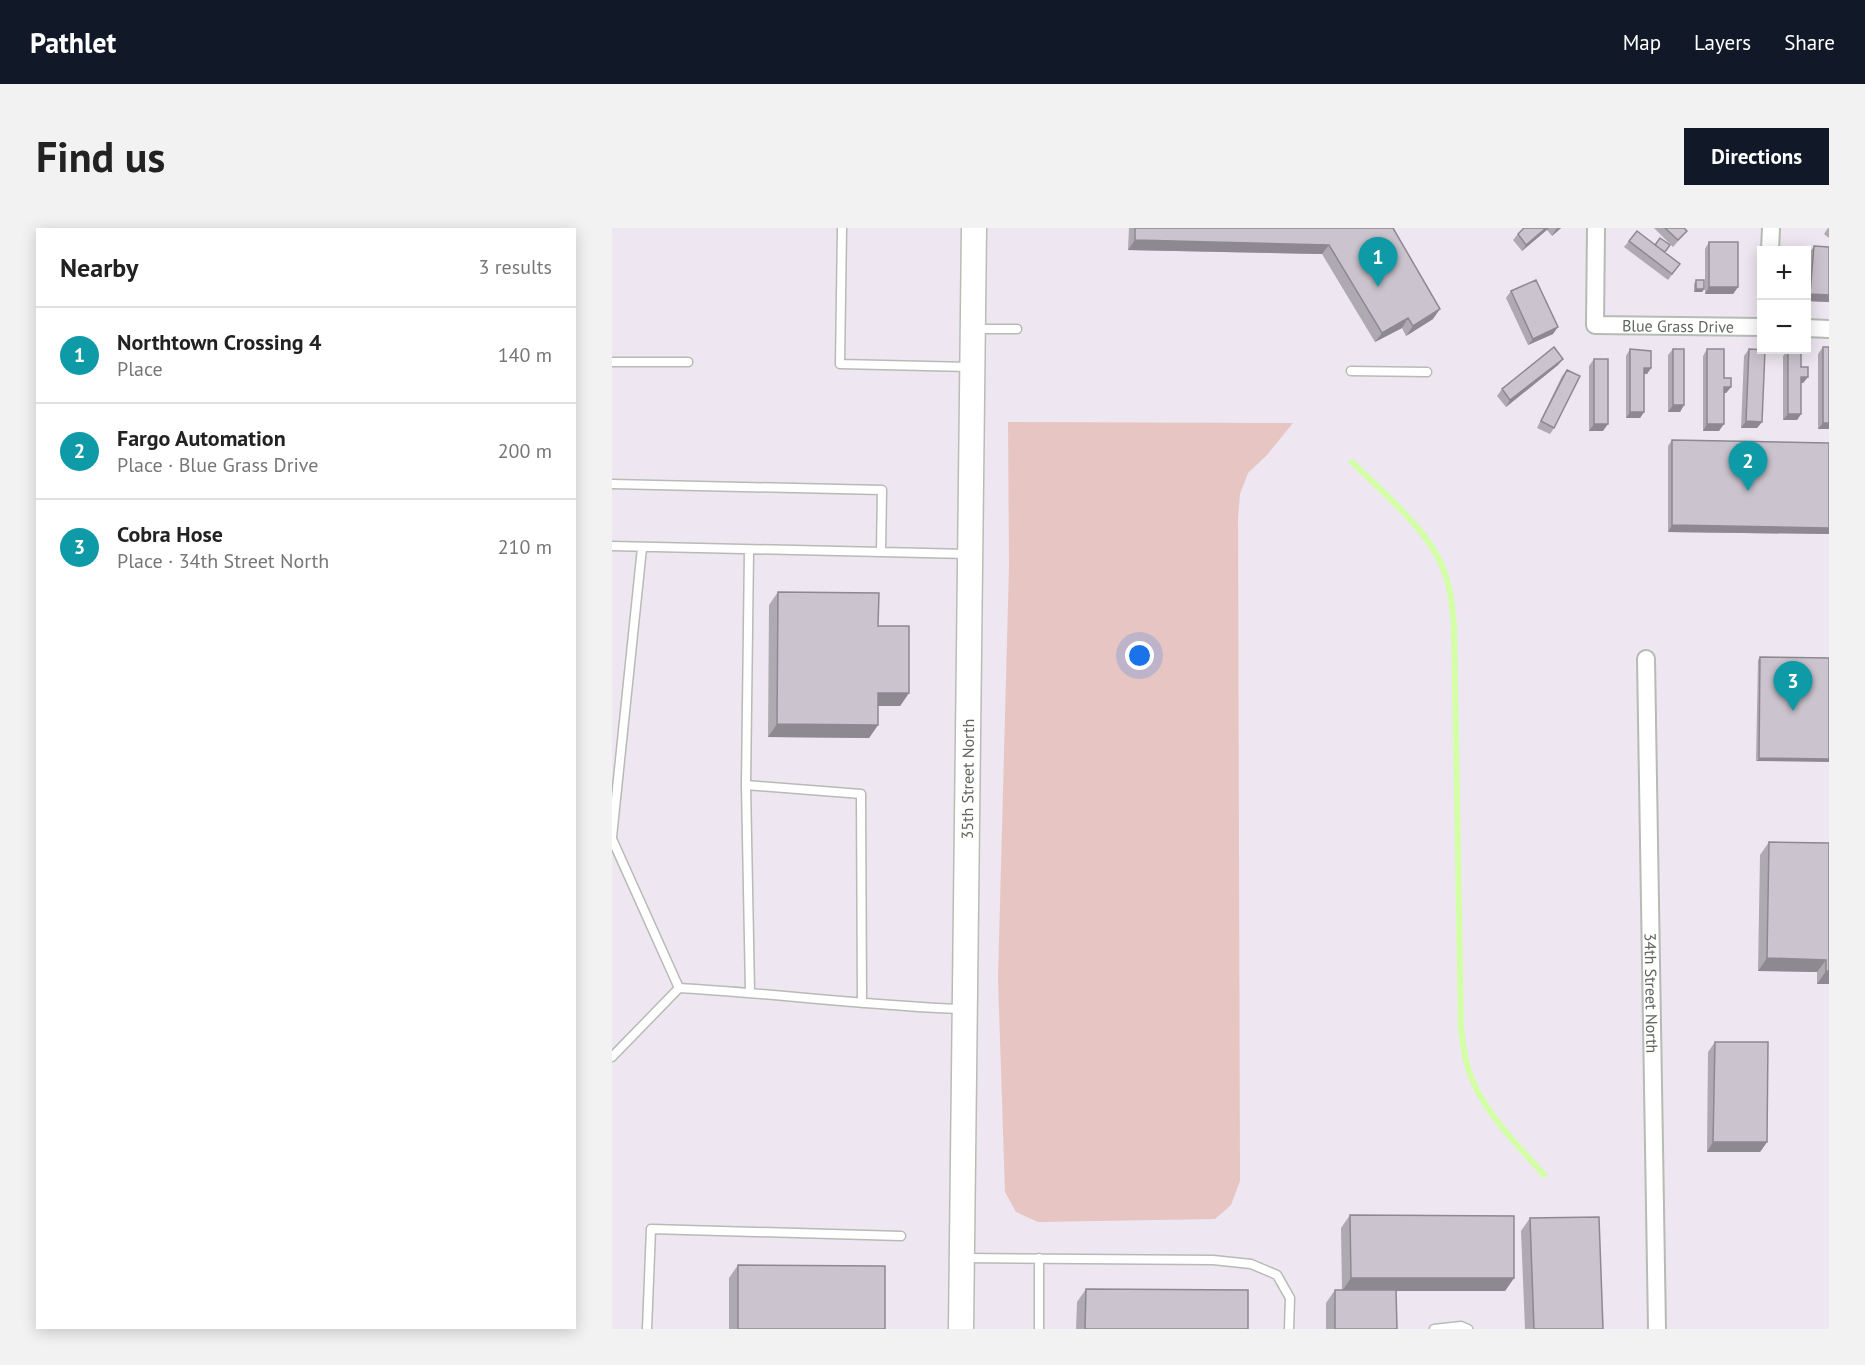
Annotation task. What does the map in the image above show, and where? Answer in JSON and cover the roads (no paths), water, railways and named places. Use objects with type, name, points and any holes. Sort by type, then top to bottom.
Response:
[{"type":"street","name":"35th Street North","points":[[961,1329],[974,228]]},
{"type":"street","name":"Blue Grass Drive","points":[[1596,228],[1595,326],[1757,327]]},
{"type":"street","points":[[1770,246],[1771,228]]},
{"type":"street","points":[[1811,328],[1829,328]]},
{"type":"street","name":"34th Street North","points":[[1646,659],[1657,1329]]},
{"type":"lane","points":[[842,228],[840,364],[973,367]]},
{"type":"lane","points":[[973,329],[1017,329]]},
{"type":"lane","points":[[612,362],[688,362]]},
{"type":"lane","points":[[1351,371],[1427,372]]},
{"type":"lane","points":[[612,484],[882,490],[881,552]]},
{"type":"lane","points":[[612,546],[970,554]]},
{"type":"lane","points":[[642,548],[612,838],[679,988]]},
{"type":"lane","points":[[749,550],[746,785],[750,992]]},
{"type":"lane","points":[[746,785],[861,794],[862,1003]]},
{"type":"lane","points":[[612,1058],[679,988],[965,1009]]},
{"type":"lane","points":[[647,1329],[651,1229],[901,1236]]},
{"type":"lane","points":[[962,1258],[1213,1260],[1251,1264],[1277,1275],[1290,1298],[1289,1329]]},
{"type":"lane","points":[[1039,1258],[1039,1329]]},
{"type":"lane","points":[[1434,1329],[1461,1326],[1468,1329]]},
{"type":"waterway","points":[[1352,462],[1391,499],[1428,541],[1444,571],[1448,585],[1454,626],[1461,1028],[1464,1051],[1470,1074],[1483,1102],[1502,1128],[1544,1175]]},
{"type":"place","name":"Northtown Crossing 4","points":[[1378,287]]},
{"type":"place","name":"Fargo Automation","points":[[1748,491]]},
{"type":"place","name":"Cobra Hose","points":[[1793,711]]}]
